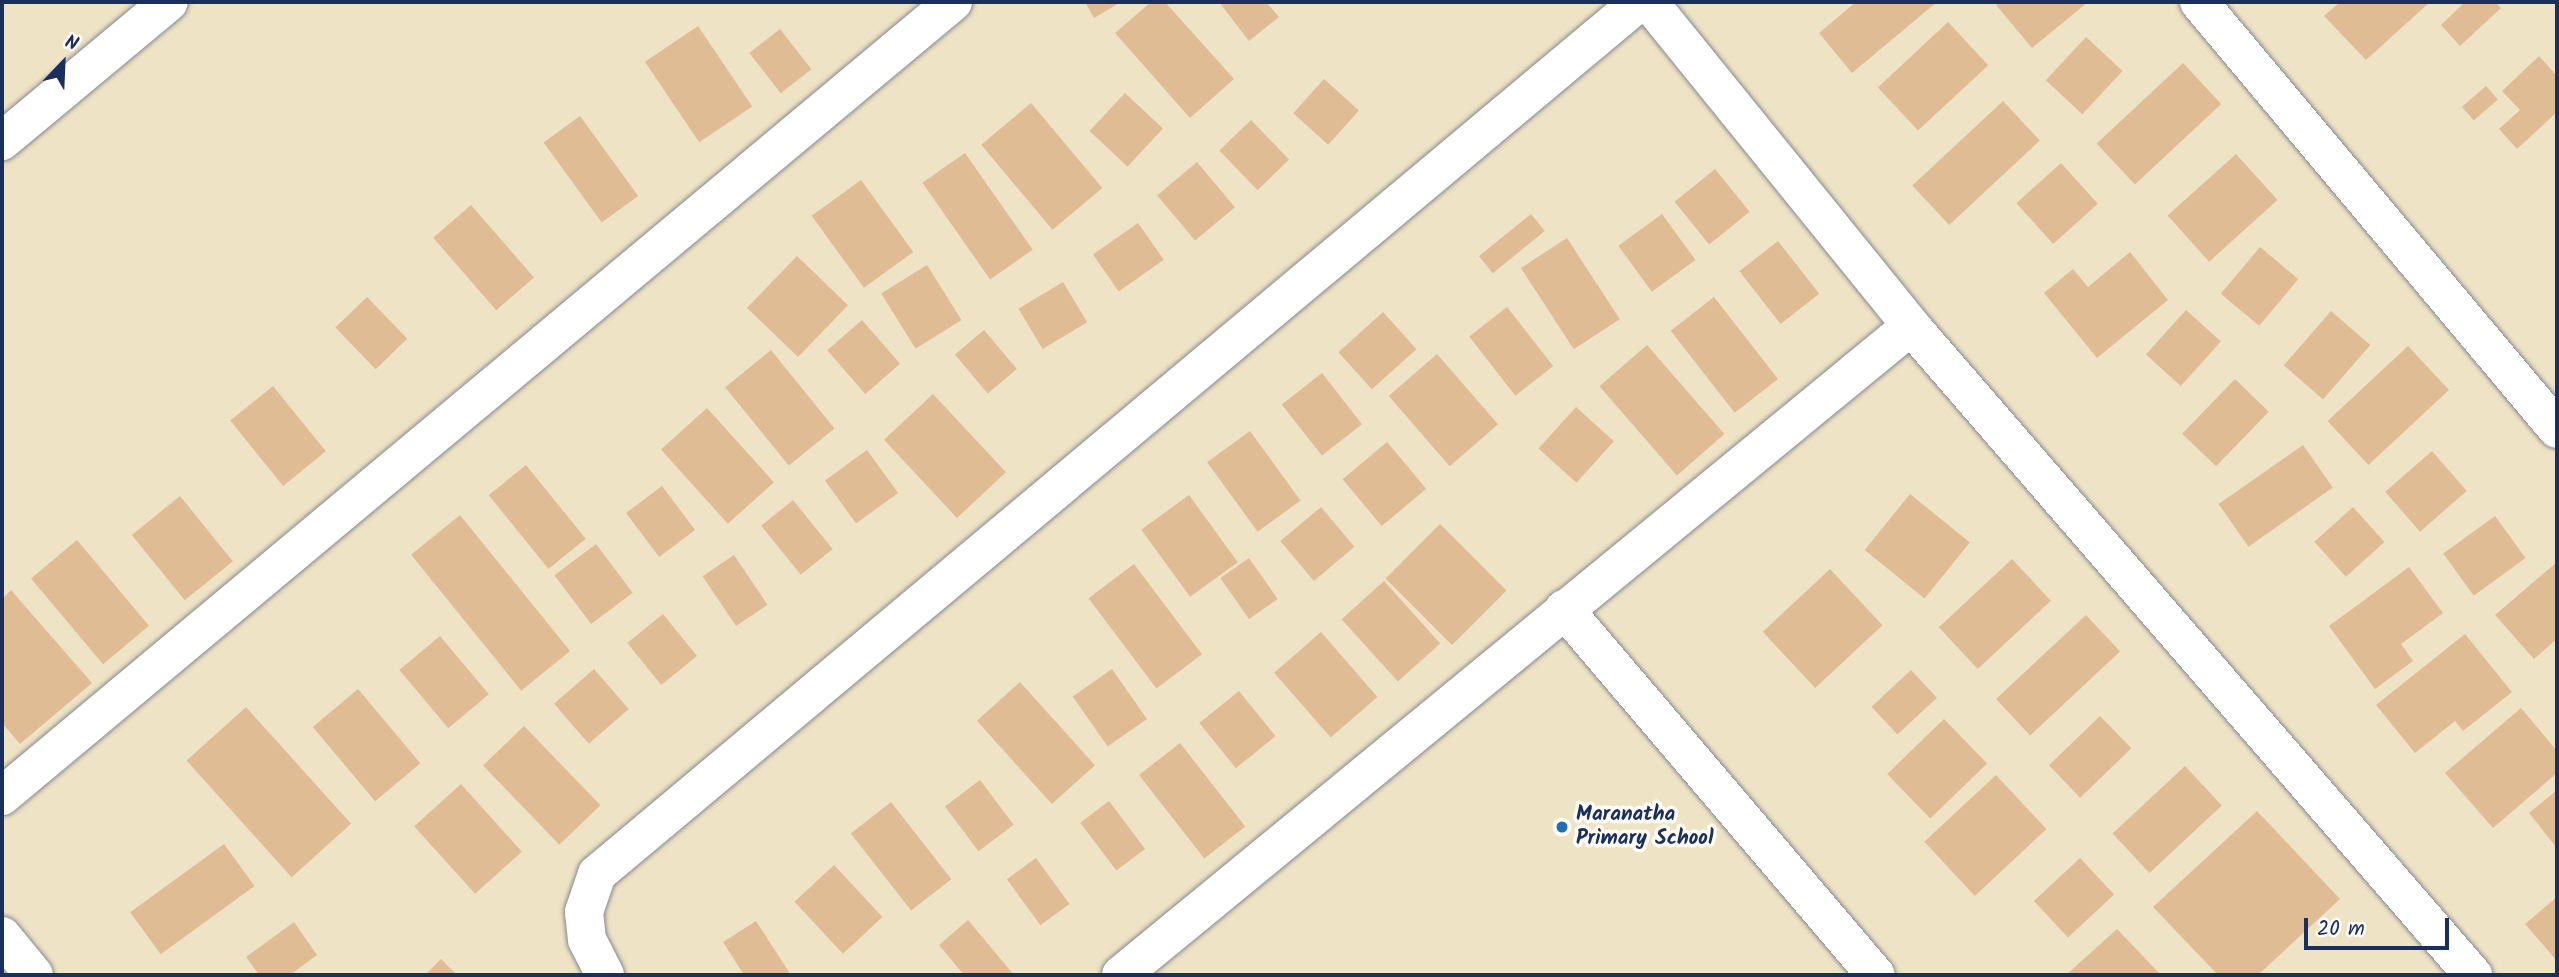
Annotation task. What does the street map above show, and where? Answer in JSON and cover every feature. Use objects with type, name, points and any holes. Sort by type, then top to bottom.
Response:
[{"type":"street","points":[[2,141],[169,2]]},
{"type":"street","points":[[2,796],[953,2]]},
{"type":"street","points":[[605,975],[587,940],[584,912],[597,874],[1639,2]]},
{"type":"street","points":[[1649,2],[1911,326],[2473,975]]},
{"type":"street","points":[[2199,2],[2557,429]]},
{"type":"street","points":[[1121,975],[1564,608],[1911,326]]},
{"type":"street","points":[[1564,608],[1876,975]]},
{"type":"street","points":[[2,936],[34,975]]},
{"type":"building","points":[[1085,2],[1121,2],[1094,18]]},
{"type":"building","points":[[1151,2],[1165,2],[1234,79],[1190,118],[1115,33]]},
{"type":"building","points":[[1219,2],[1266,2],[1279,17],[1249,41]]},
{"type":"building","points":[[1856,2],[1937,2],[1852,73],[1819,33]]},
{"type":"building","points":[[2000,2],[2088,2],[2032,48],[1996,5]]},
{"type":"building","points":[[2340,2],[2430,2],[2366,60],[2324,16]]},
{"type":"building","points":[[2465,2],[2495,2],[2501,8],[2460,46],[2441,25]]},
{"type":"building","points":[[1948,22],[1988,65],[1918,131],[1878,87]]},
{"type":"building","points":[[698,26],[752,106],[699,142],[645,62]]},
{"type":"building","points":[[780,29],[811,69],[781,93],[749,53]]},
{"type":"building","points":[[2086,37],[2123,71],[2082,114],[2046,80]]},
{"type":"building","points":[[2539,56],[2557,76],[2557,112],[2517,149],[2499,129],[2520,110],[2502,91]]},
{"type":"building","points":[[2183,63],[2221,104],[2135,184],[2097,143]]},
{"type":"building","points":[[1324,79],[1359,110],[1328,145],[1293,113]]},
{"type":"building","points":[[2486,86],[2498,100],[2474,121],[2462,107]]},
{"type":"building","points":[[1125,93],[1163,128],[1128,166],[1090,131]]},
{"type":"building","points":[[2003,101],[2040,140],[1949,225],[1912,186]]},
{"type":"building","points":[[1031,103],[1102,188],[1053,230],[981,145]]},
{"type":"building","points":[[580,116],[638,196],[602,223],[544,142]]},
{"type":"building","points":[[1251,120],[1289,160],[1258,190],[1219,151]]},
{"type":"building","points":[[965,153],[1033,250],[990,279],[922,183]]},
{"type":"building","points":[[2236,154],[2277,200],[2209,262],[2168,216]]},
{"type":"building","points":[[1197,162],[1235,207],[1195,241],[1157,195]]},
{"type":"building","points":[[2061,163],[2098,204],[2053,244],[2016,203]]},
{"type":"building","points":[[1715,169],[1750,212],[1709,244],[1675,202]]},
{"type":"building","points":[[861,180],[913,252],[864,288],[812,216]]},
{"type":"building","points":[[471,205],[534,277],[496,310],[433,238]]},
{"type":"building","points":[[1531,214],[1545,231],[1493,273],[1479,256]]},
{"type":"building","points":[[1662,214],[1696,260],[1652,292],[1618,246]]},
{"type":"building","points":[[1138,223],[1164,260],[1119,291],[1093,255]]},
{"type":"building","points":[[1567,238],[1620,319],[1574,349],[1521,268]]},
{"type":"building","points":[[1778,241],[1819,294],[1781,324],[1739,271]]},
{"type":"building","points":[[2260,247],[2298,279],[2259,326],[2221,294]]},
{"type":"building","points":[[2130,252],[2168,300],[2097,358],[2044,293],[2073,269],[2088,287]]},
{"type":"building","points":[[797,256],[848,305],[798,357],[747,308]]},
{"type":"building","points":[[927,265],[961,320],[916,349],[881,294]]},
{"type":"building","points":[[1063,282],[1087,322],[1043,349],[1018,309]]},
{"type":"building","points":[[367,297],[407,339],[376,369],[335,328]]},
{"type":"building","points":[[1714,297],[1778,379],[1735,413],[1671,331]]},
{"type":"building","points":[[1507,307],[1553,366],[1515,396],[1469,337]]},
{"type":"building","points":[[2186,310],[2221,341],[2181,386],[2146,355]]},
{"type":"building","points":[[2331,311],[2370,345],[2323,399],[2284,365]]},
{"type":"building","points":[[1383,312],[1416,349],[1372,389],[1338,352]]},
{"type":"building","points":[[862,320],[900,364],[865,394],[827,350]]},
{"type":"building","points":[[984,330],[1017,369],[988,393],[955,354]]},
{"type":"building","points":[[1647,345],[1724,434],[1677,475],[1599,386]]},
{"type":"building","points":[[2408,346],[2449,390],[2368,465],[2328,421]]},
{"type":"building","points":[[771,350],[835,428],[789,466],[725,387]]},
{"type":"building","points":[[1437,354],[1498,424],[1450,466],[1389,396]]},
{"type":"building","points":[[1322,373],[1362,424],[1322,456],[1282,404]]},
{"type":"building","points":[[2235,379],[2269,412],[2216,466],[2182,434]]},
{"type":"building","points":[[273,386],[326,451],[283,486],[230,421]]},
{"type":"building","points":[[933,394],[1006,472],[957,518],[884,440]]},
{"type":"building","points":[[1576,407],[1614,441],[1576,483],[1539,449]]},
{"type":"building","points":[[707,408],[774,482],[728,524],[661,449]]},
{"type":"building","points":[[1250,431],[1301,501],[1258,532],[1207,462]]},
{"type":"building","points":[[1387,442],[1426,489],[1382,526],[1343,479]]},
{"type":"building","points":[[2303,445],[2333,488],[2248,547],[2219,504]]},
{"type":"building","points":[[867,450],[898,493],[856,523],[825,481]]},
{"type":"building","points":[[2432,451],[2467,491],[2420,532],[2385,492]]},
{"type":"building","points":[[526,465],[586,539],[548,569],[489,495]]},
{"type":"building","points":[[662,486],[695,530],[659,557],[626,513]]},
{"type":"building","points":[[1910,494],[1970,542],[1925,598],[1865,550]]},
{"type":"building","points":[[1189,495],[1238,562],[1190,597],[1141,530]]},
{"type":"building","points":[[180,496],[233,561],[185,600],[132,535]]},
{"type":"building","points":[[793,500],[833,549],[801,575],[761,526]]},
{"type":"building","points":[[1321,507],[1354,547],[1314,581],[1280,541]]},
{"type":"building","points":[[2353,507],[2384,542],[2346,577],[2314,542]]},
{"type":"building","points":[[460,515],[570,651],[521,691],[411,555]]},
{"type":"building","points":[[2495,516],[2526,558],[2474,596],[2443,554]]},
{"type":"building","points":[[1440,524],[1506,590],[1452,645],[1386,578]]},
{"type":"building","points":[[77,540],[149,626],[103,664],[31,579]]},
{"type":"building","points":[[596,544],[633,593],[591,624],[554,575]]},
{"type":"building","points":[[734,555],[768,605],[736,626],[702,576]]},
{"type":"building","points":[[1249,558],[1278,599],[1249,619],[1220,578]]},
{"type":"building","points":[[2012,559],[2051,601],[1978,669],[1939,627]]},
{"type":"building","points":[[2557,562],[2557,639],[2534,659],[2495,615]]},
{"type":"building","points":[[1134,564],[1202,654],[1156,689],[1088,598]]},
{"type":"building","points":[[2409,567],[2443,613],[2401,644],[2413,661],[2375,689],[2329,626]]},
{"type":"building","points":[[1830,569],[1883,625],[1815,688],[1763,632]]},
{"type":"building","points":[[1384,581],[1440,643],[1398,682],[1342,619]]},
{"type":"building","points":[[11,590],[92,683],[20,744],[2,723],[2,599]]},
{"type":"building","points":[[663,614],[697,656],[661,685],[627,643]]},
{"type":"building","points":[[2086,615],[2120,652],[2030,735],[1996,699]]},
{"type":"building","points":[[1321,632],[1377,697],[1331,738],[1274,673]]},
{"type":"building","points":[[2465,634],[2512,692],[2463,731],[2455,721],[2415,753],[2376,705]]},
{"type":"building","points":[[440,636],[489,694],[448,728],[399,670]]},
{"type":"building","points":[[594,669],[629,709],[589,744],[554,704]]},
{"type":"building","points":[[1112,669],[1147,719],[1108,746],[1073,697]]},
{"type":"building","points":[[1911,670],[1937,698],[1897,735],[1872,707]]},
{"type":"building","points":[[1020,682],[1095,765],[1052,804],[977,721]]},
{"type":"building","points":[[358,689],[420,763],[375,801],[313,727]]},
{"type":"building","points":[[1239,691],[1276,736],[1236,768],[1199,723]]},
{"type":"building","points":[[246,707],[351,824],[292,877],[187,761]]},
{"type":"building","points":[[2521,708],[2557,751],[2557,773],[2493,828],[2445,773]]},
{"type":"building","points":[[2100,716],[2131,748],[2080,798],[2049,765]]},
{"type":"building","points":[[1944,719],[1987,764],[1930,818],[1887,774]]},
{"type":"building","points":[[524,726],[600,805],[559,845],[483,766]]},
{"type":"building","points":[[1180,743],[1245,827],[1204,859],[1139,775]]},
{"type":"building","points":[[2185,766],[2222,805],[2149,873],[2113,834]]},
{"type":"building","points":[[1996,775],[2046,829],[1975,896],[1924,842]]},
{"type":"building","points":[[980,780],[1014,825],[979,851],[945,806]]},
{"type":"building","points":[[461,784],[522,852],[475,894],[414,826]]},
{"type":"building","points":[[2557,790],[2557,848],[2529,813]]},
{"type":"building","points":[[1109,801],[1145,849],[1116,871],[1080,823]]},
{"type":"building","points":[[891,802],[951,879],[911,911],[851,833]]},
{"type":"building","points":[[2257,811],[2340,899],[2258,975],[2218,975],[2153,907]]},
{"type":"building","points":[[224,844],[255,886],[161,954],[130,912]]},
{"type":"building","points":[[1036,858],[1070,904],[1040,925],[1007,879]]},
{"type":"building","points":[[2080,858],[2114,895],[2068,938],[2034,901]]},
{"type":"building","points":[[834,865],[882,917],[843,954],[795,902]]},
{"type":"building","points":[[2557,897],[2557,961],[2525,924]]},
{"type":"building","points":[[968,920],[1014,975],[964,975],[939,945]]},
{"type":"building","points":[[756,921],[791,975],[744,975],[723,942]]},
{"type":"building","points":[[294,922],[317,955],[290,975],[259,975],[246,957]]},
{"type":"building","points":[[2117,929],[2161,975],[2066,975]]},
{"type":"building","points":[[441,959],[457,975],[425,975]]},
{"type":"place","name":"Maranatha Primary School","points":[[1562,827]]}]
